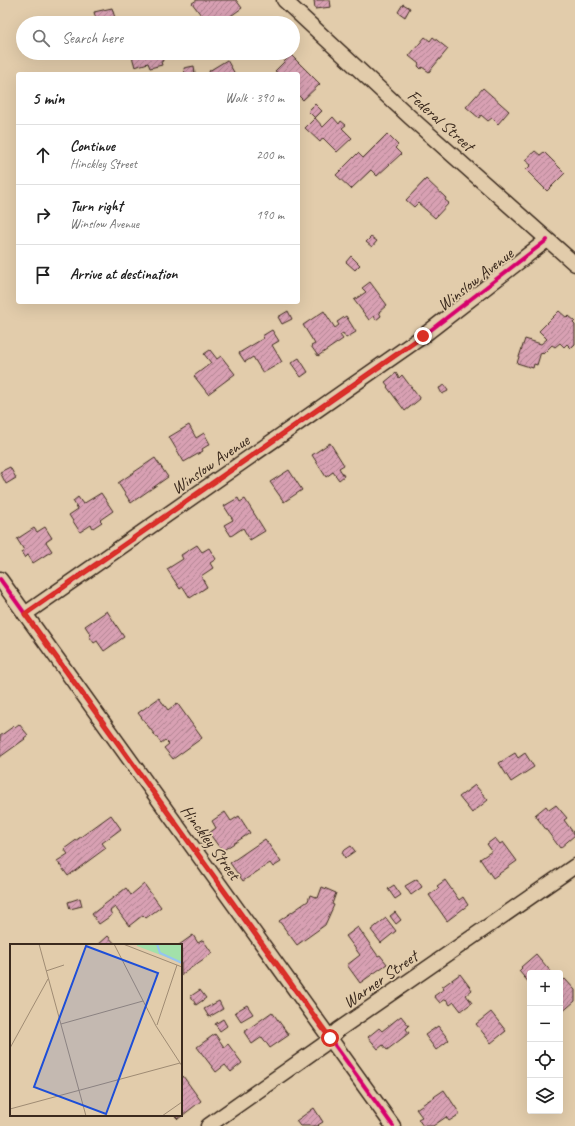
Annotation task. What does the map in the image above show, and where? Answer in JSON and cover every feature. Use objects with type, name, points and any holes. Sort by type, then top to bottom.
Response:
[{"type":"street","name":"Federal Street","points":[[284,0],[411,118],[575,264]]},
{"type":"street","name":"Winslow Avenue","points":[[25,614],[423,336],[548,240]]},
{"type":"street","name":"Hinckley Street","points":[[0,579],[393,1126]]},
{"type":"street","name":"Warner Street","points":[[208,1126],[323,1045],[338,1030],[575,866]]},
{"type":"building","points":[[197,0],[236,0],[242,8],[231,16],[202,16],[192,3]]},
{"type":"building","points":[[314,0],[330,0],[331,7],[315,9]]},
{"type":"building","points":[[403,4],[410,8],[405,17],[398,12]]},
{"type":"building","points":[[112,8],[114,16],[95,16],[94,12]]},
{"type":"building","points":[[425,37],[430,41],[433,37],[448,49],[429,72],[422,67],[421,69],[418,66],[419,64],[409,56]]},
{"type":"building","points":[[133,60],[163,61],[161,62],[162,65],[150,68],[148,63],[135,67]]},
{"type":"building","points":[[227,60],[234,72],[209,72]]},
{"type":"building","points":[[286,60],[296,60],[320,84],[303,100],[300,97],[300,72],[275,71]]},
{"type":"building","points":[[194,66],[195,72],[185,72],[184,68]]},
{"type":"building","points":[[483,88],[509,111],[498,124],[492,118],[488,121],[481,115],[479,118],[466,107]]},
{"type":"building","points":[[315,104],[322,111],[315,118],[308,111]]},
{"type":"building","points":[[333,117],[339,124],[341,121],[346,125],[342,128],[352,138],[337,152],[323,138],[320,142],[305,128],[315,118],[323,127]]},
{"type":"building","points":[[387,134],[398,145],[395,148],[401,154],[377,176],[371,170],[351,189],[336,175],[358,153],[363,158]]},
{"type":"building","points":[[535,151],[540,155],[544,152],[565,173],[547,191],[526,170],[531,165],[525,160]]},
{"type":"building","points":[[426,179],[446,198],[445,200],[449,203],[435,218],[418,203],[414,207],[406,200]]},
{"type":"building","points":[[371,237],[377,241],[372,247],[366,242]]},
{"type":"building","points":[[351,256],[360,265],[355,270],[346,262]]},
{"type":"building","points":[[370,282],[387,305],[379,312],[381,316],[376,320],[374,316],[369,320],[354,300],[366,292],[362,288]]},
{"type":"building","points":[[288,311],[292,319],[282,324],[278,317]]},
{"type":"building","points":[[324,311],[335,328],[339,325],[337,322],[346,316],[356,332],[346,338],[343,333],[340,335],[343,339],[318,356],[311,346],[315,344],[303,325]]},
{"type":"building","points":[[559,311],[567,318],[569,316],[575,321],[573,323],[575,325],[575,344],[571,348],[567,344],[564,347],[560,343],[555,347],[552,345],[543,354],[541,352],[537,365],[534,364],[533,368],[517,363],[525,339],[541,344],[547,339],[539,331]]},
{"type":"building","points":[[272,330],[279,341],[272,345],[282,362],[263,373],[253,357],[245,362],[239,353],[264,338],[262,336]]},
{"type":"building","points":[[210,350],[217,359],[221,356],[235,374],[208,394],[194,376],[211,363],[204,354]]},
{"type":"building","points":[[299,358],[308,372],[301,377],[291,363]]},
{"type":"building","points":[[396,373],[399,378],[402,375],[420,399],[405,411],[385,382]]},
{"type":"building","points":[[445,385],[448,391],[442,394],[439,388]]},
{"type":"building","points":[[189,425],[196,438],[204,433],[210,444],[202,449],[203,451],[184,462],[169,437]]},
{"type":"building","points":[[330,443],[344,465],[339,468],[344,476],[339,480],[333,472],[326,477],[312,455]]},
{"type":"building","points":[[155,458],[168,477],[131,503],[118,483]]},
{"type":"building","points":[[10,467],[16,478],[6,484],[0,472]]},
{"type":"building","points":[[289,470],[302,490],[284,502],[270,482]]},
{"type":"building","points":[[101,493],[113,511],[100,520],[102,522],[93,528],[91,525],[80,532],[69,515],[78,509],[73,501],[78,497],[83,504]]},
{"type":"building","points":[[238,498],[240,502],[245,499],[265,531],[250,540],[243,528],[231,536],[224,525],[233,520],[224,506]]},
{"type":"building","points":[[45,527],[52,538],[46,542],[52,551],[33,563],[28,555],[25,558],[21,552],[24,550],[17,539],[34,528],[37,532]]},
{"type":"building","points":[[197,545],[202,552],[209,548],[216,559],[210,563],[213,568],[201,576],[207,587],[190,598],[183,587],[180,589],[167,569],[183,559],[181,555]]},
{"type":"building","points":[[107,611],[124,637],[104,651],[97,641],[94,643],[85,626]]},
{"type":"building","points":[[159,698],[168,710],[177,703],[202,738],[173,759],[164,748],[169,744],[165,740],[161,743],[138,713]]},
{"type":"building","points":[[19,724],[28,735],[24,738],[25,739],[0,757],[0,736]]},
{"type":"building","points":[[515,753],[518,758],[525,753],[534,767],[511,782],[499,763]]},
{"type":"building","points":[[475,785],[488,800],[472,813],[459,797]]},
{"type":"building","points":[[556,805],[567,818],[564,820],[575,835],[560,848],[535,815],[546,806],[549,810]]},
{"type":"building","points":[[225,812],[231,821],[239,816],[250,833],[222,851],[209,833],[216,828],[212,821]]},
{"type":"building","points":[[111,815],[121,829],[102,843],[106,848],[68,876],[57,861],[68,854],[64,849]]},
{"type":"building","points":[[495,838],[500,844],[503,842],[517,861],[493,878],[480,859],[492,851],[487,844]]},
{"type":"building","points":[[265,839],[281,862],[273,867],[270,863],[243,881],[230,863]]},
{"type":"building","points":[[351,846],[355,851],[345,858],[342,852]]},
{"type":"building","points":[[417,879],[422,887],[411,895],[405,886]]},
{"type":"building","points":[[445,880],[459,900],[463,897],[468,905],[447,921],[429,895],[439,888],[437,886]]},
{"type":"building","points":[[144,884],[161,907],[146,918],[143,915],[129,926],[115,907],[110,911],[112,915],[99,924],[92,914],[126,888],[131,895]]},
{"type":"building","points":[[394,885],[401,895],[395,899],[388,889]]},
{"type":"building","points":[[322,887],[336,893],[332,904],[334,905],[325,925],[297,945],[279,921],[308,901],[310,895],[318,898]]},
{"type":"building","points":[[80,898],[82,906],[70,909],[68,902]]},
{"type":"building","points":[[395,912],[401,920],[396,924],[390,916]]},
{"type":"building","points":[[386,918],[396,931],[381,943],[371,930]]},
{"type":"building","points":[[358,927],[378,956],[380,955],[387,964],[360,983],[347,965],[360,955],[346,936]]},
{"type":"building","points":[[193,935],[198,943],[203,940],[212,953],[182,974],[182,944],[180,944]]},
{"type":"building","points":[[108,936],[115,944],[99,944]]},
{"type":"building","points":[[536,954],[549,970],[527,970],[527,980],[519,971],[522,968],[521,967]]},
{"type":"building","points":[[460,974],[472,990],[466,995],[472,1003],[461,1011],[454,1002],[450,1005],[446,999],[440,1003],[434,996],[444,989],[442,987]]},
{"type":"building","points":[[565,979],[575,990],[575,1001],[563,1011],[563,1006],[563,981]]},
{"type":"building","points":[[200,990],[206,998],[196,1005],[191,996]]},
{"type":"building","points":[[219,1001],[223,1009],[209,1017],[204,1009]]},
{"type":"building","points":[[247,1005],[253,1014],[241,1021],[235,1012]]},
{"type":"building","points":[[272,1012],[289,1035],[270,1048],[262,1037],[252,1044],[244,1032]]},
{"type":"building","points":[[491,1012],[506,1031],[491,1043],[476,1024]]},
{"type":"building","points":[[401,1016],[409,1026],[406,1029],[409,1033],[387,1050],[383,1045],[378,1049],[368,1037],[379,1028],[382,1031]]},
{"type":"building","points":[[223,1019],[227,1026],[220,1031],[215,1024]]},
{"type":"building","points":[[438,1026],[449,1040],[436,1050],[425,1035]]},
{"type":"building","points":[[215,1034],[224,1047],[228,1044],[242,1063],[231,1072],[225,1065],[216,1072],[197,1047]]},
{"type":"building","points":[[183,1076],[201,1101],[182,1116]]},
{"type":"building","points":[[444,1090],[460,1114],[449,1121],[446,1117],[433,1126],[423,1126],[418,1119],[422,1117],[416,1109]]},
{"type":"building","points":[[314,1108],[323,1122],[318,1125],[319,1126],[300,1126],[296,1121]]},
{"type":"building","points":[[175,1116],[182,1116],[178,1119]]},
{"type":"cycle path","points":[[25,614],[423,336],[547,240]]},
{"type":"cycle path","points":[[0,579],[393,1126]]},
{"type":"route","points":[[330,1038],[25,614],[423,336]]}]
